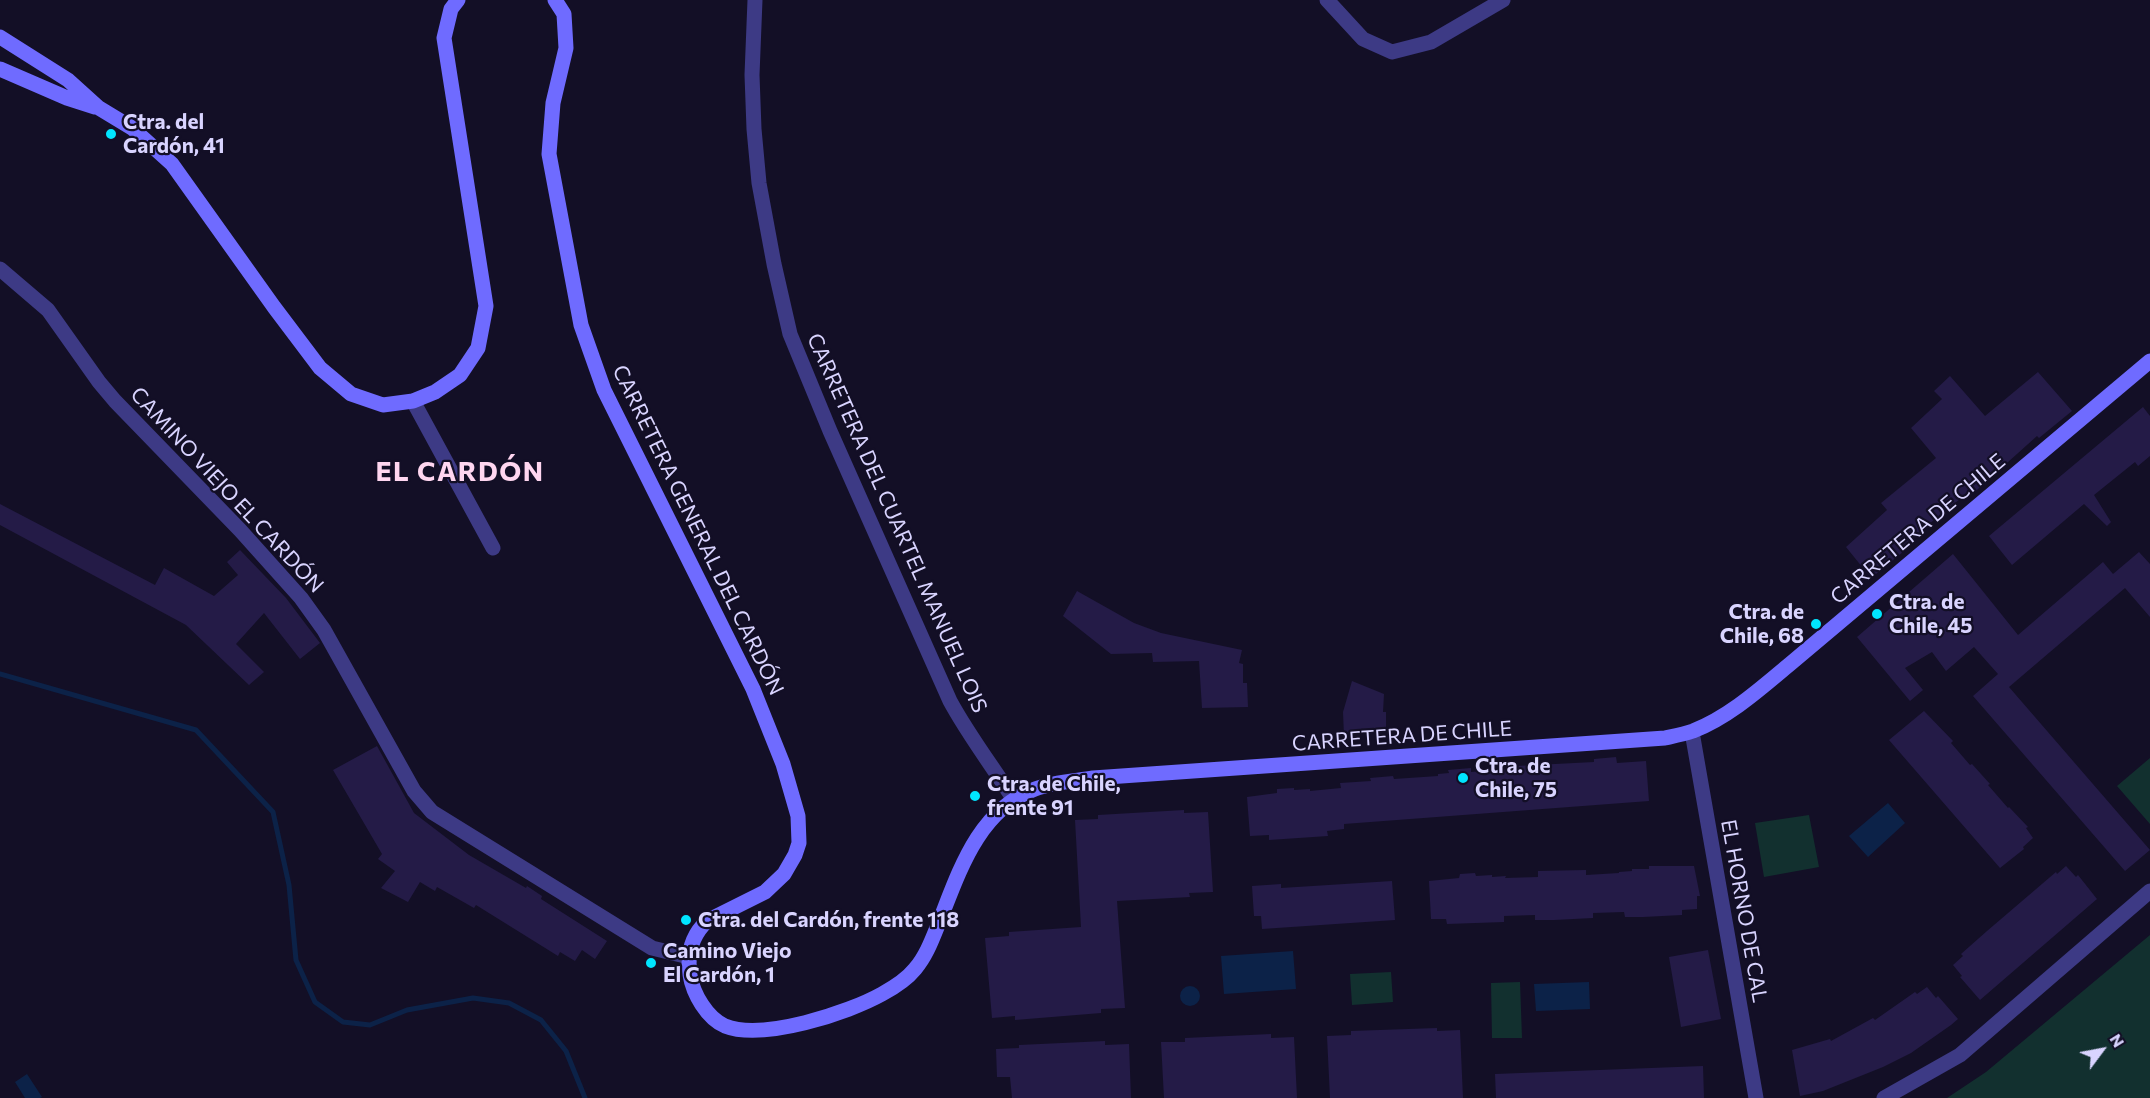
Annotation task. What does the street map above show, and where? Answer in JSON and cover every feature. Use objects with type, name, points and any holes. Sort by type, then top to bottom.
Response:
[{"type":"street","points":[[0,37],[68,80],[99,108],[132,128],[172,164],[320,368],[351,394],[383,405],[413,401],[435,392],[460,375],[478,348],[486,306],[444,38],[451,9],[458,0]]},
{"type":"street","name":"CARRETERA GENERAL DEL CARDÓN","points":[[555,0],[564,14],[566,48],[554,103],[549,154],[581,325],[604,390],[753,689],[783,764],[798,816],[799,843],[784,874],[765,892],[721,912],[700,927],[693,939],[689,957]]},
{"type":"street","name":"CARRETERA DEL CUARTEL MANUEL LOIS","points":[[755,0],[753,86],[759,183],[790,334],[830,431],[950,701],[964,727],[989,760],[1014,800]]},
{"type":"street","points":[[1327,0],[1363,39],[1392,52],[1431,42],[1503,0]]},
{"type":"street","points":[[0,69],[67,98],[99,108]]},
{"type":"street","name":"CAMINO VIEJO EL CARDÓN","points":[[0,269],[48,310],[115,401],[240,530],[301,598],[324,630],[414,791],[432,812],[652,948],[689,957]]},
{"type":"street","name":"CARRETERA DE CHILE","points":[[689,957],[690,976],[704,1008],[724,1025],[739,1030],[779,1028],[825,1017],[884,993],[914,970],[921,961],[929,947],[954,884],[978,836],[993,816],[1028,792],[1048,785],[1093,778],[1665,738],[1692,732],[1728,712],[1759,690],[2150,361]]},
{"type":"street","points":[[413,401],[493,548]]},
{"type":"street","name":"EL HORNO DE CAL","points":[[1692,732],[1756,1098]]},
{"type":"street","points":[[1884,1098],[1960,1055],[2150,891]]},
{"type":"green space","points":[[2150,758],[2150,824],[2117,786]]},
{"type":"green space","points":[[1809,815],[1819,867],[1764,877],[1755,823]]},
{"type":"green space","points":[[2150,935],[2150,1098],[1947,1098],[1986,1072]]},
{"type":"green space","points":[[1391,972],[1393,1002],[1352,1005],[1350,974]]},
{"type":"green space","points":[[1520,982],[1522,1038],[1492,1038],[1491,983]]},
{"type":"water","points":[[1888,803],[1905,823],[1868,857],[1849,836]]},
{"type":"water","points":[[1293,951],[1296,989],[1224,994],[1221,956]]},
{"type":"water","points":[[1589,982],[1590,1009],[1536,1011],[1534,984]]},
{"type":"water","points":[[1190,986],[1197,989],[1200,996],[1197,1003],[1190,1006],[1183,1003],[1180,996],[1183,989]]},
{"type":"water","points":[[27,1074],[42,1097],[25,1098],[15,1082]]},
{"type":"building","points":[[2038,372],[2072,411],[2039,438],[2037,436],[1968,498],[1965,495],[1929,524],[1912,540],[1914,543],[1871,578],[1846,547],[1887,510],[1881,503],[1936,458],[1911,428],[1942,399],[1934,391],[1950,376],[1985,416]]},
{"type":"building","points":[[2143,407],[2150,416],[2150,456],[2138,466],[2135,462],[2094,495],[2111,522],[2107,526],[2084,504],[2012,565],[1989,536]]},
{"type":"building","points":[[0,504],[155,585],[164,568],[214,596],[238,575],[227,562],[240,550],[286,598],[320,643],[300,659],[264,613],[236,644],[264,672],[249,685],[186,625],[0,525]]},
{"type":"building","points":[[2139,552],[2150,564],[2150,617],[2125,588],[2009,687],[2150,850],[2125,871],[1973,696],[1998,674],[1974,647],[1946,671],[1932,652],[1905,668],[1923,690],[1910,701],[1857,637],[1953,554],[2018,635],[2103,562],[2113,574]]},
{"type":"building","points":[[1077,591],[1134,623],[1161,633],[1242,650],[1239,663],[1243,664],[1243,683],[1247,683],[1248,707],[1202,708],[1199,661],[1153,662],[1152,653],[1111,654],[1063,616]]},
{"type":"building","points":[[1352,681],[1384,694],[1383,712],[1386,712],[1386,731],[1344,736],[1343,712]]},
{"type":"building","points":[[1924,711],[1953,741],[1951,743],[1990,784],[1988,785],[2008,808],[2028,827],[2026,828],[2033,838],[2023,847],[2024,849],[2000,868],[1889,740]]},
{"type":"building","points":[[377,746],[414,813],[469,855],[526,888],[527,886],[542,896],[541,899],[607,941],[595,959],[582,950],[575,961],[560,952],[558,956],[476,905],[474,908],[437,887],[435,891],[420,882],[408,902],[381,888],[395,871],[378,859],[382,854],[333,770]]},
{"type":"building","points":[[1616,757],[1617,763],[1646,761],[1649,801],[1344,824],[1344,829],[1327,831],[1328,836],[1269,840],[1269,835],[1250,836],[1247,797],[1277,793],[1277,789],[1294,788],[1294,790],[1310,789],[1310,791],[1341,788],[1340,783],[1371,781],[1370,778],[1438,776],[1438,774],[1449,773],[1448,770],[1471,768],[1471,772],[1517,768],[1516,766],[1594,762],[1594,759]]},
{"type":"building","points":[[1184,810],[1184,813],[1208,812],[1213,892],[1189,893],[1190,897],[1117,901],[1125,1008],[1101,1009],[1101,1013],[1015,1020],[1015,1016],[992,1018],[985,938],[1009,936],[1009,932],[1081,927],[1075,820],[1098,819],[1098,815]]},
{"type":"building","points":[[1649,866],[1694,866],[1700,896],[1697,896],[1697,909],[1682,910],[1682,915],[1643,917],[1625,917],[1624,912],[1593,913],[1593,918],[1554,920],[1535,920],[1535,915],[1504,916],[1504,922],[1447,924],[1446,919],[1431,919],[1429,881],[1459,878],[1460,874],[1475,873],[1476,876],[1506,876],[1505,878],[1538,877],[1538,871],[1586,870],[1586,875],[1619,873],[1632,871],[1632,869],[1649,869]]},
{"type":"building","points":[[2066,866],[2076,877],[2078,875],[2097,899],[1980,1000],[1953,965],[1963,956],[1961,954],[1987,931]]},
{"type":"building","points":[[1392,881],[1395,920],[1262,929],[1261,916],[1254,916],[1252,886],[1281,884],[1281,888]]},
{"type":"building","points":[[1708,950],[1721,1019],[1681,1027],[1669,957]]},
{"type":"building","points":[[1927,987],[1958,1019],[1911,1053],[1883,1067],[1823,1091],[1800,1096],[1792,1050],[1830,1039],[1831,1041],[1873,1018],[1875,1020],[1915,992],[1917,994]]},
{"type":"building","points":[[1437,1028],[1437,1031],[1460,1030],[1463,1098],[1330,1098],[1327,1036],[1351,1035],[1351,1031]]},
{"type":"building","points":[[1271,1034],[1271,1038],[1294,1037],[1297,1098],[1164,1098],[1161,1042],[1185,1042],[1185,1038]]},
{"type":"building","points":[[1105,1041],[1105,1045],[1129,1044],[1131,1098],[1012,1098],[1010,1077],[997,1077],[996,1049],[1019,1048],[1019,1045]]},
{"type":"building","points":[[1703,1066],[1704,1098],[1496,1098],[1495,1074]]},
{"type":"waterway","points":[[0,674],[196,730],[273,812],[289,885],[296,960],[315,1002],[343,1022],[370,1025],[407,1010],[473,998],[509,1003],[541,1020],[566,1051],[585,1098]]},
{"type":"place","name":"Ctra. del Cardón, 41","points":[[111,134]]},
{"type":"place","name":"Ctra. de Chile, 45","points":[[1877,614]]},
{"type":"place","name":"Ctra. de Chile, 68","points":[[1816,624]]},
{"type":"place","name":"Ctra. de Chile, 75","points":[[1463,778]]},
{"type":"place","name":"Ctra. de Chile, frente 91","points":[[975,796]]},
{"type":"place","name":"Ctra. del Cardón, frente 118","points":[[686,920]]},
{"type":"place","name":"Camino Viejo El Cardón, 1","points":[[651,963]]},
{"type":"district","name":"EL CARDÓN","points":[[460,472]]}]
